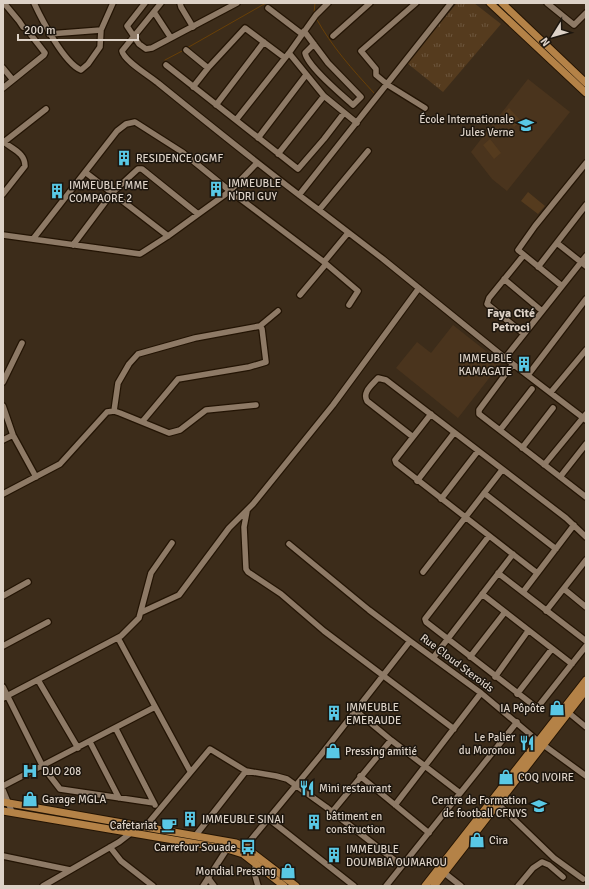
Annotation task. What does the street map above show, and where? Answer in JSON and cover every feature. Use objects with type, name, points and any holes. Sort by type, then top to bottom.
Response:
[{"type":"main road","points":[[490,3],[586,93]]},
{"type":"main road","points":[[502,3],[584,81]]},
{"type":"main road","points":[[425,886],[442,870],[498,804],[586,680]]},
{"type":"main road","points":[[434,886],[442,870],[541,743],[569,713],[586,690]]},
{"type":"main road","points":[[6,802],[196,835],[245,847],[296,886]]},
{"type":"main road","points":[[3,811],[227,849],[242,854],[284,886]]},
{"type":"street","points":[[4,3],[20,21],[22,27]]},
{"type":"street","points":[[34,3],[49,34],[64,53],[81,70],[100,47],[101,30],[113,3]]},
{"type":"street","points":[[144,3],[127,26],[146,49],[152,48],[235,4]]},
{"type":"street","points":[[161,3],[122,51],[125,58],[179,99],[257,163],[419,288],[505,358],[585,417],[544,465]]},
{"type":"street","points":[[180,3],[193,27]]},
{"type":"street","points":[[236,120],[287,56],[308,25],[328,3]]},
{"type":"street","points":[[334,36],[370,3]]},
{"type":"street","points":[[416,3],[361,51],[376,69],[376,75],[388,85],[425,108]]},
{"type":"street","points":[[547,3],[574,25],[586,13]]},
{"type":"street","points":[[299,195],[388,85],[450,4]]},
{"type":"street","points":[[268,8],[303,32],[314,44],[328,63],[361,97],[355,104],[353,105],[324,79],[307,58],[305,53],[314,44]]},
{"type":"street","points":[[154,12],[171,38]]},
{"type":"street","points":[[193,87],[244,28],[248,29],[264,42],[287,56],[324,96],[356,123]]},
{"type":"street","points":[[49,34],[101,30]]},
{"type":"street","points":[[3,88],[44,55],[45,53],[31,35]]},
{"type":"street","points":[[216,104],[264,42]]},
{"type":"street","points":[[186,50],[208,68]]},
{"type":"street","points":[[166,66],[296,168],[300,169],[344,114]]},
{"type":"street","points":[[3,68],[13,80]]},
{"type":"street","points":[[584,81],[586,73]]},
{"type":"street","points":[[258,138],[306,75]]},
{"type":"street","points":[[278,154],[324,96]]},
{"type":"street","points":[[3,194],[25,166],[25,161],[21,154],[4,145],[46,109]]},
{"type":"street","points":[[32,239],[121,126],[130,122],[135,122],[182,152],[230,191],[325,263],[358,291],[349,305]]},
{"type":"street","points":[[319,210],[368,151]]},
{"type":"street","points":[[3,235],[140,254],[168,236],[230,191],[257,163]]},
{"type":"street","points":[[562,286],[523,256],[518,250],[586,163]]},
{"type":"street","points":[[74,246],[112,193],[136,170],[142,169],[198,214]]},
{"type":"street","points":[[84,172],[168,236]]},
{"type":"street","points":[[538,267],[586,205]]},
{"type":"street","points":[[300,296],[348,233]]},
{"type":"street","points":[[557,243],[584,264]]},
{"type":"street","points":[[523,256],[489,298],[487,304],[524,334]]},
{"type":"street","points":[[505,358],[562,286],[584,264],[586,256]]},
{"type":"street","points":[[504,279],[542,311]]},
{"type":"street","points":[[142,612],[179,595],[229,528],[247,511],[333,405],[419,288]]},
{"type":"street","points":[[528,375],[583,308],[586,299]]},
{"type":"street","points":[[114,411],[118,383],[129,364],[138,354],[194,338],[260,326],[278,311]]},
{"type":"street","points":[[142,422],[178,379],[248,368],[266,362],[262,329],[260,326]]},
{"type":"street","points":[[3,382],[22,343]]},
{"type":"street","points":[[551,392],[586,350]]},
{"type":"street","points":[[513,364],[478,412],[584,496],[586,488]]},
{"type":"street","points":[[413,436],[368,401],[365,396],[365,392],[378,378],[381,378],[431,414],[574,525],[586,537]]},
{"type":"street","points":[[500,430],[532,389]]},
{"type":"street","points":[[3,494],[60,464],[107,412],[114,411],[169,433],[174,432],[206,410],[256,405]]},
{"type":"street","points":[[3,406],[13,435],[36,477]]},
{"type":"street","points":[[522,448],[553,408]]},
{"type":"street","points":[[431,414],[395,460],[397,465],[538,573]]},
{"type":"street","points":[[417,481],[454,433]]},
{"type":"street","points":[[3,440],[13,435]]},
{"type":"street","points":[[560,477],[586,444]]},
{"type":"street","points":[[441,499],[478,452]]},
{"type":"street","points":[[423,572],[502,470]]},
{"type":"street","points":[[484,493],[556,549]]},
{"type":"street","points":[[247,511],[244,528],[246,569],[248,572],[281,594],[383,676],[454,729]]},
{"type":"street","points":[[523,592],[574,525]]},
{"type":"street","points":[[489,536],[425,619],[426,622],[495,677],[537,708],[586,646]]},
{"type":"street","points":[[5,697],[118,638],[139,618],[142,612],[151,573],[172,543]]},
{"type":"street","points":[[289,544],[369,610],[410,641]]},
{"type":"street","points":[[433,658],[446,639],[513,554]]},
{"type":"street","points":[[546,610],[586,560]]},
{"type":"street","points":[[498,573],[586,641]]},
{"type":"street","points":[[3,596],[28,582]]},
{"type":"street","points":[[564,589],[585,605]]},
{"type":"street","points":[[482,594],[551,650],[572,664]]},
{"type":"street","points":[[470,657],[504,612]]},
{"type":"street","points":[[3,646],[48,622]]},
{"type":"street","points":[[495,677],[528,631]]},
{"type":"street","points":[[118,638],[190,771]]},
{"type":"street","name":"Rue Cloud Steroids","points":[[245,847],[296,786],[410,641],[481,693],[541,743],[586,776]]},
{"type":"street","points":[[517,694],[551,650]]},
{"type":"street","points":[[38,680],[78,748]]},
{"type":"street","points":[[3,687],[5,697],[43,766],[57,786],[62,790],[154,803]]},
{"type":"street","points":[[395,805],[481,693]]},
{"type":"street","points":[[3,786],[155,707]]},
{"type":"street","points":[[355,710],[391,740],[460,793]]},
{"type":"street","points":[[569,713],[586,726]]},
{"type":"street","points":[[386,886],[517,722]]},
{"type":"street","points":[[116,728],[157,810]]},
{"type":"street","points":[[332,812],[391,740]]},
{"type":"street","points":[[90,742],[119,798]]},
{"type":"street","points":[[145,827],[157,810],[210,749],[246,771],[276,776],[296,786],[402,866]]},
{"type":"street","points":[[196,835],[246,771]]},
{"type":"street","points":[[360,776],[429,833]]},
{"type":"street","points":[[3,790],[6,802],[12,812]]},
{"type":"street","points":[[498,804],[554,858],[583,880]]},
{"type":"street","points":[[269,819],[354,886]]},
{"type":"street","points":[[43,886],[110,847],[131,833],[137,825]]},
{"type":"street","points":[[110,847],[121,861],[153,886]]},
{"type":"street","points":[[203,886],[227,849]]},
{"type":"street","points":[[3,856],[70,870]]},
{"type":"street","points":[[520,885],[533,868],[542,862],[549,865],[563,877]]},
{"type":"street","points":[[256,864],[254,872],[258,886]]},
{"type":"street","points":[[442,870],[461,886]]},
{"type":"street","points":[[208,878],[214,886]]},
{"type":"shaded area","name":"École Internationale Jules Verne","points":[[528,79],[570,112],[507,191],[492,179],[471,152]]},
{"type":"shaded area","points":[[453,325],[501,363],[458,418],[396,368],[417,342],[431,353]]},
{"type":"green space","points":[[457,3],[474,3],[501,24],[443,92],[407,63]]},
{"type":"green space","points":[[509,108],[521,121],[514,127],[503,114]]},
{"type":"green space","points":[[490,139],[501,153],[494,159],[483,145]]},
{"type":"green space","points":[[528,192],[545,206],[538,214],[521,201]]},
{"type":"waterway","points":[[187,48],[266,3]]},
{"type":"waterway","points":[[314,14],[315,3]]},
{"type":"waterway","points":[[316,18],[336,48],[374,93]]},
{"type":"waterway","points":[[165,60],[184,50]]},
{"type":"place","name":"École Internationale Jules Verne","points":[[526,125]]},
{"type":"place","name":"RESIDENCE OGMF","points":[[124,158]]},
{"type":"place","name":"IMMEUBLE N'DRI GUY","points":[[216,189]]},
{"type":"place","name":"IMMEUBLE MME COMPAORE 2","points":[[57,191]]},
{"type":"place","name":"IMMEUBLE KAMAGATE","points":[[524,364]]},
{"type":"place","name":"IA Pôpôte","points":[[557,708]]},
{"type":"place","name":"IMMEUBLE EMERAUDE","points":[[334,713]]},
{"type":"place","name":"Le Palier du Moronou","points":[[527,743]]},
{"type":"place","name":"Pressing amitié","points":[[333,751]]},
{"type":"place","name":"DJO 208","points":[[30,771]]},
{"type":"place","name":"COQ IVOIRE","points":[[506,777]]},
{"type":"place","name":"Mini restaurant","points":[[307,788]]},
{"type":"place","name":"Garage MGLA","points":[[30,799]]},
{"type":"place","name":"Centre de Formation de football CFNYS","points":[[539,806]]},
{"type":"place","name":"IMMEUBLE SINAI","points":[[190,819]]},
{"type":"place","name":"bâtiment en construction","points":[[314,822]]},
{"type":"place","name":"Cafetariat","points":[[169,825]]},
{"type":"place","name":"Cira","points":[[477,840]]},
{"type":"place","name":"Carrefour Souade","points":[[248,847]]},
{"type":"place","name":"IMMEUBLE DOUMBIA OUMAROU","points":[[334,855]]},
{"type":"place","name":"Mondial Pressing","points":[[288,871]]},
{"type":"district","name":"Faya Cité Petroci","points":[[511,320]]}]
